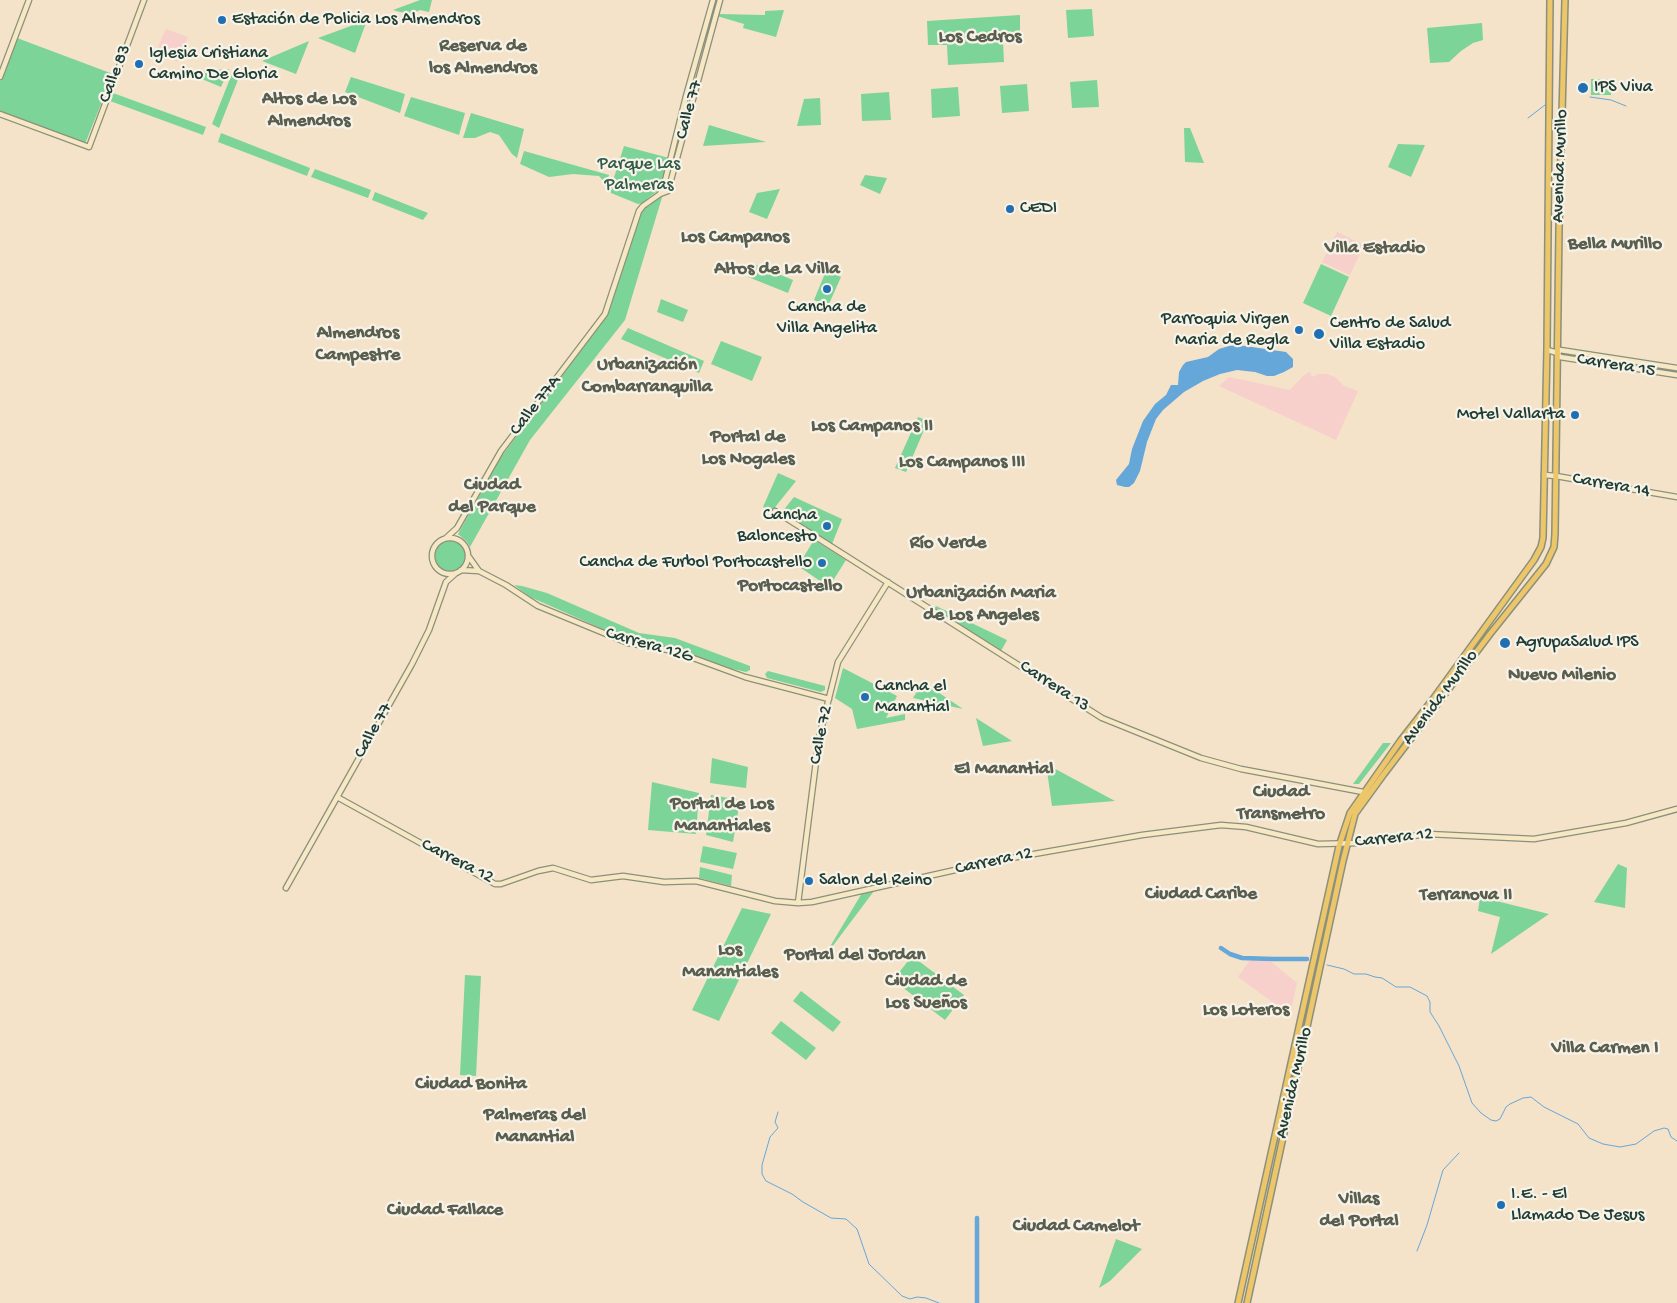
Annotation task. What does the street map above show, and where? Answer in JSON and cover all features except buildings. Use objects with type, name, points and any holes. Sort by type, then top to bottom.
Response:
[{"type":"main road","name":"Avenida Murillo","points":[[1238,1303],[1340,844],[1350,813],[1400,740],[1437,693],[1538,554],[1543,534],[1547,350],[1550,0]]},
{"type":"main road","name":"Avenida Murillo","points":[[1247,1303],[1356,814],[1384,774],[1549,558],[1555,541],[1559,230],[1565,0]]},
{"type":"main road","points":[[1437,693],[1442,698]]},
{"type":"street","points":[[0,77],[29,0]]},
{"type":"street","name":"Calle 83","points":[[0,114],[88,147],[144,0]]},
{"type":"street","name":"Calle 77","points":[[660,194],[663,189],[686,96],[713,0]]},
{"type":"street","name":"Calle 77","points":[[660,194],[668,191],[720,0]]},
{"type":"street","name":"Calle 77A","points":[[446,538],[457,528],[501,451],[606,314],[639,210],[660,194]]},
{"type":"street","name":"Carrera 15","points":[[1547,350],[1558,352],[1560,350],[1677,368]]},
{"type":"street","name":"Carrera 15","points":[[1558,352],[1560,357],[1677,375]]},
{"type":"street","points":[[1656,372],[1657,365]]},
{"type":"street","name":"Carrera 14","points":[[1544,475],[1677,497]]},
{"type":"street","name":"Carrera 13","points":[[775,511],[1102,718],[1201,758],[1241,769],[1363,792]]},
{"type":"street","points":[[446,538],[462,542],[468,551],[469,557],[462,570],[450,574],[439,570],[432,561],[433,550],[440,540],[446,538]]},
{"type":"street","name":"Carrera 12G","points":[[469,557],[479,571]]},
{"type":"street","name":"Carrera 12G","points":[[462,570],[479,571],[506,585],[524,599],[538,606],[628,643],[674,651],[745,677],[829,699]]},
{"type":"street","name":"Calle 77","points":[[286,888],[429,630],[446,582],[456,573]]},
{"type":"street","name":"Calle 72","points":[[798,904],[819,738],[840,659],[888,582]]},
{"type":"street","name":"Carrera 12","points":[[337,797],[496,884],[553,868],[592,880],[623,876],[664,882],[696,881],[775,901],[798,904],[1000,860],[1142,835],[1215,826],[1232,825],[1246,827],[1312,843],[1348,844],[1428,834],[1544,838],[1626,823],[1677,809]]},
{"type":"shaded area","points":[[166,29],[188,37],[178,62],[155,53]]},
{"type":"shaded area","points":[[1337,232],[1364,245],[1350,275],[1322,262]]},
{"type":"shaded area","points":[[1310,372],[1312,377],[1318,374],[1327,374],[1335,377],[1344,386],[1358,391],[1336,440],[1219,386],[1229,377],[1290,390],[1303,376]]},
{"type":"shaded area","points":[[1250,960],[1270,961],[1297,983],[1290,1015],[1238,977]]},
{"type":"green space","points":[[420,0],[432,0],[429,12],[420,10],[416,12],[415,16],[393,10]]},
{"type":"green space","points":[[1092,9],[1094,36],[1068,38],[1066,10]]},
{"type":"green space","points":[[784,10],[776,37],[743,28],[744,24],[717,16],[718,14],[765,15],[765,11]]},
{"type":"green space","points":[[1020,15],[1020,40],[1003,42],[1004,62],[948,65],[947,45],[928,45],[927,21]]},
{"type":"green space","points":[[367,20],[355,53],[318,38]]},
{"type":"green space","points":[[1482,23],[1483,40],[1473,43],[1449,62],[1430,63],[1427,28]]},
{"type":"green space","points":[[17,38],[113,74],[85,144],[0,111],[0,82]]},
{"type":"green space","points":[[309,41],[296,74],[262,61]]},
{"type":"green space","points":[[229,69],[221,87],[185,72]]},
{"type":"green space","points":[[235,70],[241,72],[219,128],[212,124]]},
{"type":"green space","points":[[351,77],[405,94],[400,113],[345,92]]},
{"type":"green space","points":[[1591,79],[1611,79],[1611,95],[1591,95]]},
{"type":"green space","points":[[1097,80],[1099,107],[1072,108],[1070,82]]},
{"type":"green space","points":[[1027,84],[1029,111],[1002,113],[1000,86]]},
{"type":"green space","points":[[958,87],[960,116],[932,118],[931,89]]},
{"type":"green space","points":[[889,92],[891,120],[862,121],[861,94]]},
{"type":"green space","points":[[113,93],[206,127],[203,135],[110,101]]},
{"type":"green space","points":[[411,97],[465,113],[459,135],[404,116]]},
{"type":"green space","points":[[820,98],[821,125],[797,126],[804,99]]},
{"type":"green space","points":[[471,113],[524,129],[517,158],[499,135],[490,132],[475,138],[463,138]]},
{"type":"green space","points":[[709,125],[766,142],[703,146]]},
{"type":"green space","points":[[1184,128],[1190,128],[1204,163],[1185,162]]},
{"type":"green space","points":[[221,133],[310,168],[307,176],[218,142]]},
{"type":"green space","points":[[1398,144],[1425,145],[1411,177],[1388,167]]},
{"type":"green space","name":"Parque Las Palmeras","points":[[624,146],[669,158],[661,188],[642,203],[638,204],[611,193],[610,190]]},
{"type":"green space","points":[[524,151],[609,175],[606,184],[599,176],[573,174],[549,177],[520,164]]},
{"type":"green space","points":[[315,169],[371,190],[368,198],[311,177]]},
{"type":"green space","points":[[865,175],[887,178],[880,194],[860,185]]},
{"type":"green space","points":[[780,189],[767,219],[749,212],[757,193]]},
{"type":"green space","points":[[375,192],[428,213],[423,220],[372,200]]},
{"type":"green space","points":[[663,194],[625,320],[530,440],[470,547],[458,534],[501,457],[607,316],[639,214]]},
{"type":"green space","points":[[754,264],[793,280],[788,293],[748,277]]},
{"type":"green space","points":[[1321,264],[1349,277],[1331,316],[1303,303]]},
{"type":"green space","name":"Cancha de Villa Angelita","points":[[826,271],[841,277],[828,306],[814,300]]},
{"type":"green space","points":[[661,299],[688,310],[683,322],[657,312]]},
{"type":"green space","points":[[628,328],[704,361],[699,373],[621,339]]},
{"type":"green space","points":[[721,341],[762,357],[752,381],[711,364]]},
{"type":"green space","points":[[918,417],[928,421],[906,472],[895,468]]},
{"type":"green space","points":[[778,473],[796,481],[772,511],[763,507]]},
{"type":"green space","points":[[794,497],[842,519],[832,544],[782,512]]},
{"type":"green space","name":"Cancha de Furbol Portocastello","points":[[814,540],[846,560],[829,587],[798,566]]},
{"type":"green space","points":[[450,541],[460,546],[465,556],[460,566],[450,571],[440,566],[435,556],[440,546]]},
{"type":"green space","points":[[514,585],[547,593],[639,633],[675,638],[750,666],[750,670],[746,672],[733,669],[665,646],[623,638],[530,597]]},
{"type":"green space","points":[[936,606],[1007,640],[1001,651],[934,609]]},
{"type":"green space","points":[[843,668],[897,696],[886,718],[905,714],[905,720],[857,729],[852,709],[835,698]]},
{"type":"green space","points":[[768,671],[825,686],[825,690],[821,692],[767,678],[765,674]]},
{"type":"green space","points":[[923,682],[963,709],[913,698]]},
{"type":"green space","points":[[976,718],[1012,741],[983,746]]},
{"type":"green space","points":[[1383,743],[1391,743],[1359,784],[1353,784]]},
{"type":"green space","points":[[712,758],[748,767],[746,788],[710,783]]},
{"type":"green space","points":[[1046,764],[1115,801],[1052,806]]},
{"type":"green space","points":[[652,782],[699,793],[696,834],[648,830]]},
{"type":"green space","points":[[711,795],[740,800],[733,842],[706,835]]},
{"type":"green space","points":[[703,846],[737,853],[733,869],[700,862]]},
{"type":"green space","points":[[1618,864],[1627,868],[1625,908],[1594,902]]},
{"type":"green space","points":[[700,867],[732,875],[731,886],[699,878]]},
{"type":"green space","points":[[874,891],[829,951],[822,960],[862,893]]},
{"type":"green space","points":[[1480,897],[1549,914],[1491,954],[1500,917],[1478,911]]},
{"type":"green space","points":[[742,908],[771,914],[719,1021],[692,1010]]},
{"type":"green space","points":[[912,956],[964,995],[945,1020],[893,980]]},
{"type":"green space","points":[[465,975],[481,976],[476,1076],[460,1075]]},
{"type":"green space","points":[[801,991],[841,1022],[833,1032],[793,1001]]},
{"type":"green space","points":[[781,1021],[816,1048],[806,1060],[771,1033]]},
{"type":"green space","points":[[1116,1239],[1142,1249],[1110,1281],[1099,1288]]},
{"type":"water","points":[[1238,345],[1286,352],[1293,359],[1293,367],[1274,376],[1237,370],[1203,381],[1184,392],[1163,410],[1156,419],[1147,442],[1140,471],[1134,483],[1129,487],[1117,485],[1116,480],[1129,464],[1132,449],[1143,421],[1155,404],[1166,395],[1171,385],[1178,385],[1179,372],[1183,365],[1186,362],[1208,357],[1219,349]]},
{"type":"waterway","points":[[1590,97],[1611,100],[1626,106]]},
{"type":"waterway","points":[[1528,118],[1545,105]]},
{"type":"waterway","points":[[1221,948],[1230,954],[1242,958],[1307,959]]},
{"type":"waterway","points":[[1327,965],[1344,969],[1354,974],[1366,974],[1382,978],[1396,987],[1410,987],[1427,996],[1430,1002],[1430,1012],[1459,1066],[1472,1103],[1491,1120],[1496,1121],[1500,1119],[1506,1107],[1510,1104],[1523,1098],[1531,1097],[1544,1107],[1578,1124],[1589,1138],[1603,1144],[1620,1147],[1636,1144],[1654,1131],[1664,1128],[1668,1129],[1671,1137],[1677,1141]]},
{"type":"waterway","points":[[778,1112],[775,1122],[778,1128],[770,1137],[762,1165],[762,1174],[766,1181],[792,1194],[831,1218],[846,1219],[857,1229],[869,1264],[902,1296],[910,1299],[917,1297],[926,1298],[939,1303]]},
{"type":"waterway","points":[[1417,1251],[1427,1225],[1443,1170],[1459,1153]]},
{"type":"waterway","points":[[977,1218],[977,1303]]},
{"type":"place","name":"Estación de Policia Los Almendros","points":[[222,20]]},
{"type":"place","name":"Iglesia Cristiana Camino De Gloria","points":[[139,64]]},
{"type":"place","name":"IPS Viva","points":[[1583,88]]},
{"type":"place","name":"CEDI","points":[[1010,209]]},
{"type":"place","name":"Cancha de Villa Angelita","points":[[827,289]]},
{"type":"place","name":"Parroquia Virgen Maria de Regla","points":[[1299,330]]},
{"type":"place","name":"Centro de Salud Villa Estadio","points":[[1319,334]]},
{"type":"place","name":"Motel Vallarta","points":[[1575,415]]},
{"type":"place","name":"Cancha Baloncesto","points":[[827,526]]},
{"type":"place","name":"Cancha de Furbol Portocastello","points":[[822,563]]},
{"type":"place","name":"AgrupaSalud IPS","points":[[1505,643]]},
{"type":"place","name":"Cancha el Manantial","points":[[865,697]]},
{"type":"place","name":"Salon del Reino","points":[[809,881]]},
{"type":"place","name":"I.E. - El Llamado De Jesus","points":[[1501,1205]]},
{"type":"district","name":"Los Cedros","points":[[980,38]]},
{"type":"district","name":"Reserva de los Almendros","points":[[483,58]]},
{"type":"district","name":"Altos de Los Almendros","points":[[309,111]]},
{"type":"district","name":"Los Campanos","points":[[735,238]]},
{"type":"district","name":"Bella Murillo","points":[[1615,245]]},
{"type":"district","name":"Villa Estadio","points":[[1375,249]]},
{"type":"district","name":"Altos de La Villa","points":[[777,270]]},
{"type":"district","name":"Almendros Campestre","points":[[358,345]]},
{"type":"district","name":"Urbanización Combarranquilla","points":[[647,377]]},
{"type":"district","name":"Los Campanos II","points":[[872,427]]},
{"type":"district","name":"Portal de Los Nogales","points":[[748,449]]},
{"type":"district","name":"Los Campanos III","points":[[962,463]]},
{"type":"district","name":"Ciudad del Parque","points":[[492,497]]},
{"type":"district","name":"Río Verde","points":[[948,544]]},
{"type":"district","name":"Portocastello","points":[[790,587]]},
{"type":"district","name":"Urbanización Maria de Los Angeles","points":[[981,605]]},
{"type":"district","name":"Nuevo Milenio","points":[[1562,676]]},
{"type":"district","name":"El Manantial","points":[[1004,770]]},
{"type":"district","name":"Ciudad Transmetro","points":[[1281,804]]},
{"type":"district","name":"Portal de Los Manantiales","points":[[722,816]]},
{"type":"district","name":"Ciudad Caribe","points":[[1201,895]]},
{"type":"district","name":"Terranova II","points":[[1466,896]]},
{"type":"district","name":"Portal del Jordan","points":[[855,956]]},
{"type":"district","name":"Los Manantiales","points":[[730,962]]},
{"type":"district","name":"Ciudad de Los Sueños","points":[[926,993]]},
{"type":"district","name":"Los Loteros","points":[[1246,1011]]},
{"type":"district","name":"Villa Carmen I","points":[[1605,1049]]},
{"type":"district","name":"Ciudad Bonita","points":[[471,1085]]},
{"type":"district","name":"Palmeras del Manantial","points":[[535,1127]]},
{"type":"district","name":"Ciudad Fallace","points":[[445,1211]]},
{"type":"district","name":"Villas del Portal","points":[[1359,1211]]},
{"type":"district","name":"Ciudad Camelot","points":[[1076,1227]]}]
